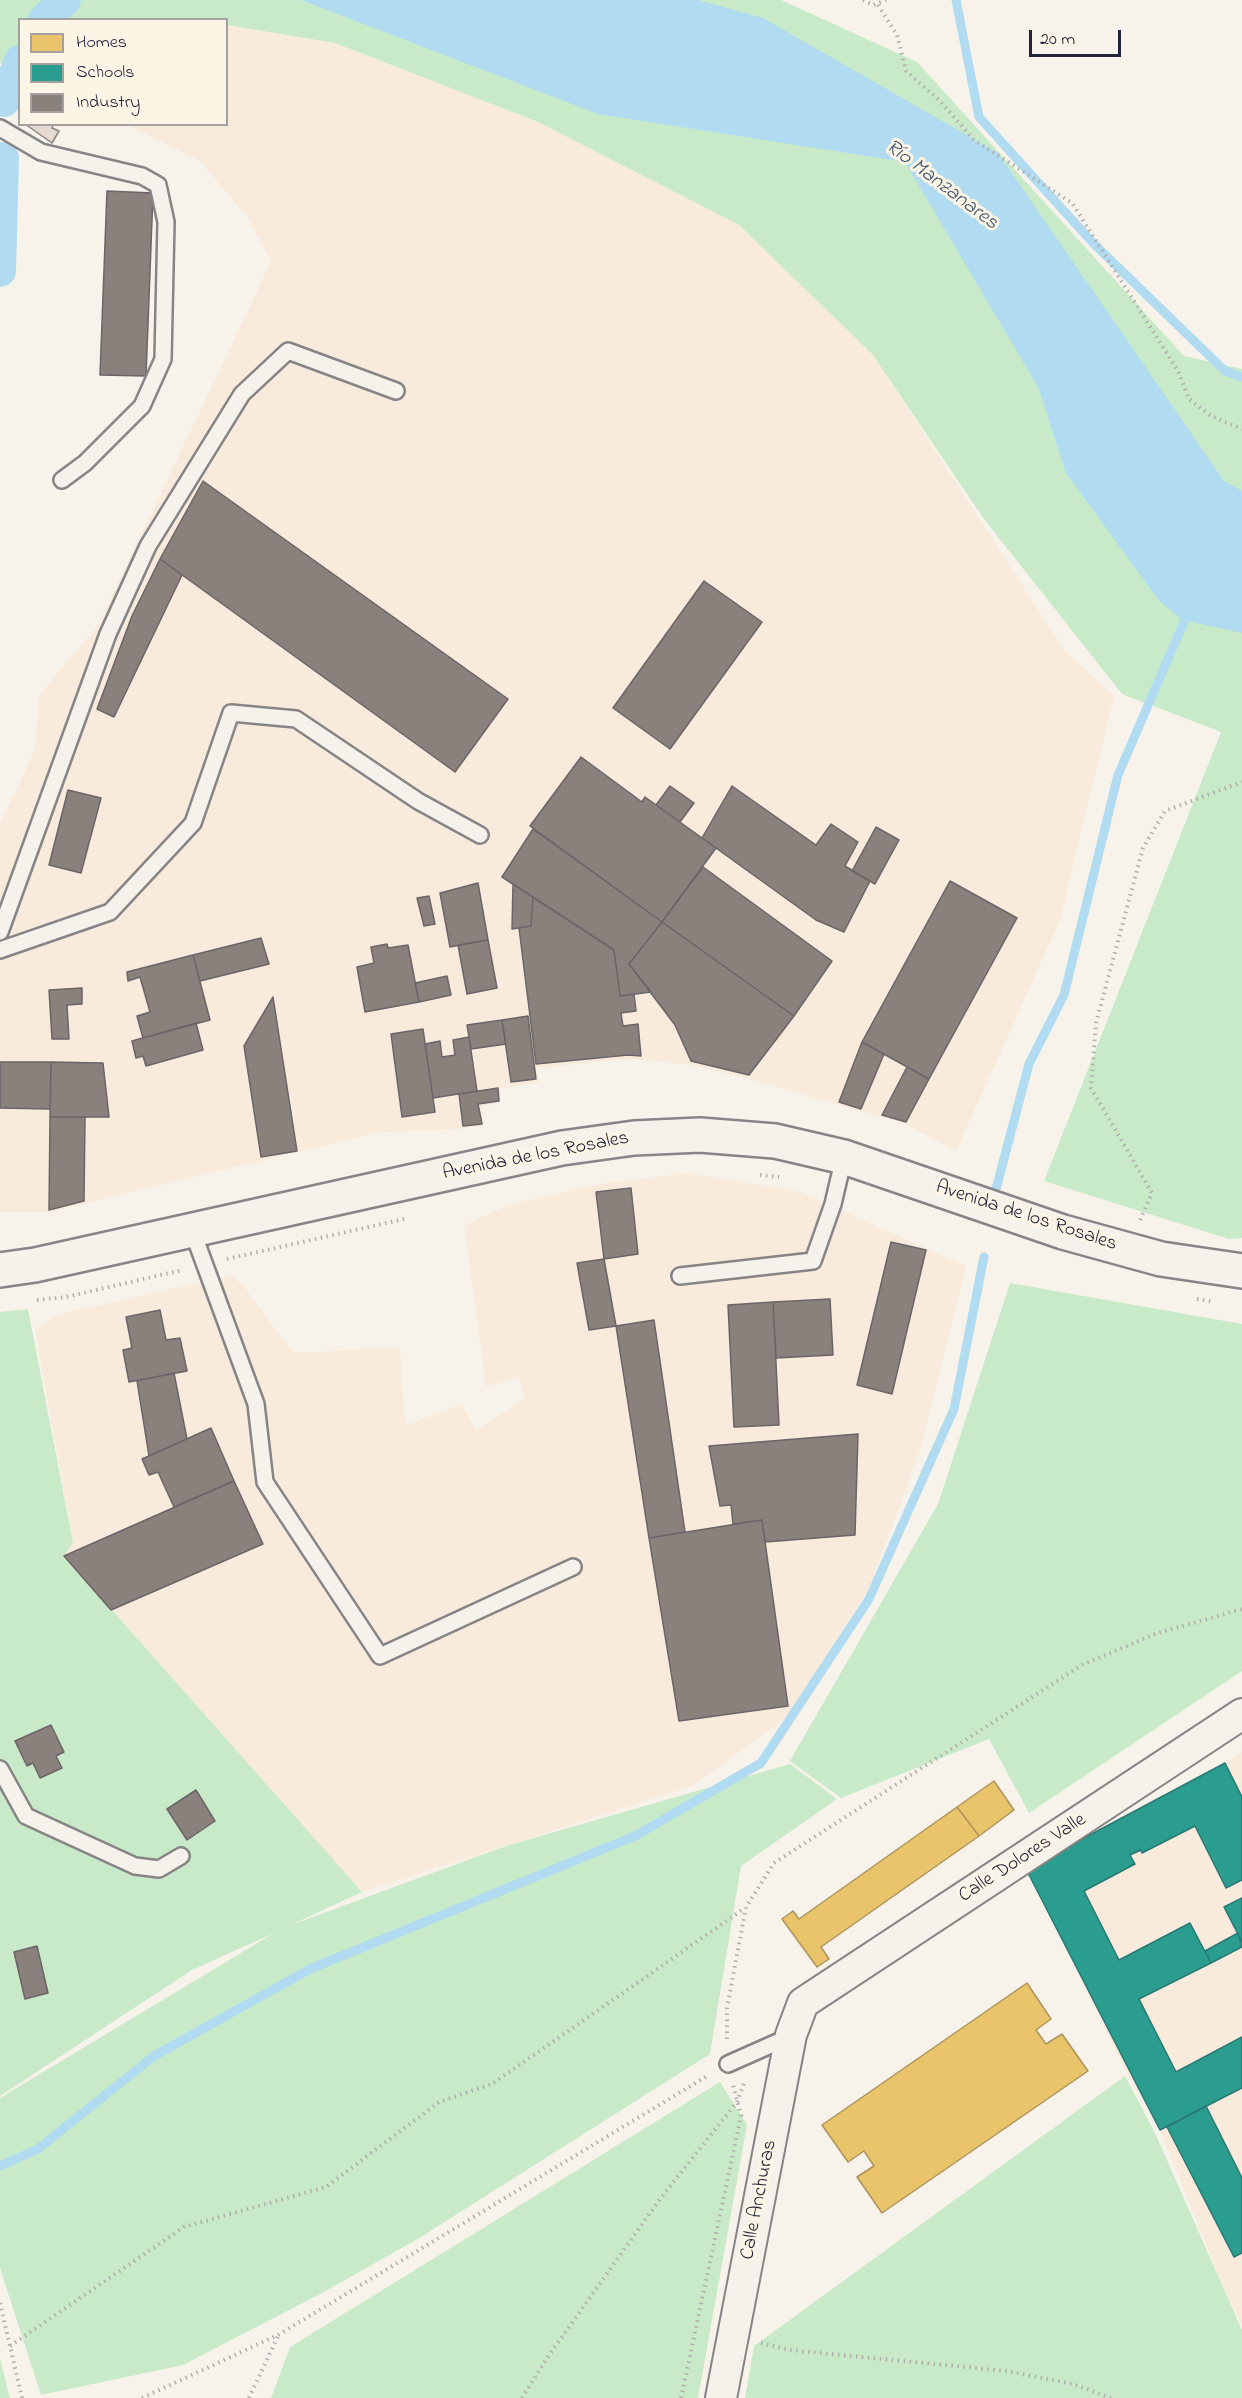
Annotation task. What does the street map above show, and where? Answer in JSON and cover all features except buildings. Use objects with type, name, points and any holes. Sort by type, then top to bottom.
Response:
[{"type":"street","name":"Avenida de los Rosales","points":[[0,1270],[34,1265],[562,1148],[634,1138],[700,1135],[775,1141],[844,1157],[1063,1232],[1161,1259],[1242,1271]]},
{"type":"street","name":"Calle Dolores Valle","points":[[803,2003],[1242,1714]]},
{"type":"street","name":"Calle Anchuras","points":[[721,2398],[791,2035],[803,2003]]},
{"type":"lane","points":[[0,128],[41,152],[142,176],[159,185],[166,222],[163,359],[142,406],[85,463],[62,480]]},
{"type":"lane","points":[[0,932],[108,634],[143,556],[242,394],[288,351],[396,391]]},
{"type":"lane","points":[[0,950],[110,912],[193,823],[231,713],[296,719],[418,801],[480,835]]},
{"type":"lane","points":[[680,1276],[813,1261],[833,1204],[844,1157]]},
{"type":"lane","points":[[192,1230],[256,1404],[265,1482],[380,1656],[573,1567]]},
{"type":"lane","points":[[0,1770],[26,1816],[135,1866],[159,1869],[181,1856]]},
{"type":"lane","points":[[728,2064],[791,2035]]},
{"type":"path","points":[[863,0],[868,4],[878,5],[886,0]]},
{"type":"path","points":[[878,5],[897,35],[906,71],[939,100],[974,140],[1072,203],[1178,371],[1189,399],[1212,416],[1242,429]]},
{"type":"path","points":[[1140,1220],[1152,1193],[1091,1088],[1096,1023],[1143,848],[1165,811],[1242,782]]},
{"type":"path","points":[[758,1174],[789,1179]]},
{"type":"path","points":[[33,1300],[66,1297],[405,1218]]},
{"type":"path","points":[[1194,1299],[1224,1303]]},
{"type":"path","points":[[681,2398],[741,2116],[728,2064],[727,2008],[746,1907],[774,1863],[1082,1665],[1155,1634],[1242,1609]]},
{"type":"path","points":[[10,2346],[184,2227],[326,2187],[439,2102],[492,2084],[746,1907]]},
{"type":"path","points":[[522,2398],[547,2358],[660,2199],[737,2102],[755,2052]]},
{"type":"path","points":[[142,2398],[278,2335],[728,2064]]},
{"type":"path","points":[[0,2303],[22,2398]]},
{"type":"path","points":[[249,2398],[278,2335]]},
{"type":"path","points":[[759,2342],[790,2350],[1006,2371],[1073,2384],[1111,2398]]},
{"type":"shaded area","points":[[228,25],[335,43],[538,122],[739,225],[872,354],[1065,651],[1114,696],[1060,920],[956,1151],[905,1124],[749,1079],[693,1065],[628,1059],[537,1068],[539,1082],[500,1089],[500,1102],[482,1107],[484,1125],[463,1129],[380,1132],[50,1212],[0,1212],[0,824],[35,750],[39,695],[97,627],[271,262],[249,219],[200,161],[130,126],[228,126]]},
{"type":"shaded area","points":[[687,1173],[798,1191],[966,1266],[921,1447],[870,1586],[789,1716],[692,1786],[362,1892],[61,1556],[73,1543],[35,1329],[56,1315],[231,1275],[245,1288],[293,1353],[400,1347],[405,1426],[461,1404],[476,1430],[524,1400],[519,1376],[486,1387],[464,1226],[508,1205],[598,1184]]},
{"type":"shaded area","points":[[1242,1751],[1242,2325],[1224,2289],[1160,2130],[1126,2071],[1026,1869],[1225,1763]]},
{"type":"green space","points":[[0,0],[781,0],[917,62],[1184,356],[1242,369],[1242,1238],[1229,1239],[1044,1181],[1221,732],[1122,694],[984,519],[872,354],[739,225],[538,122],[335,43],[228,25],[228,18],[18,18],[18,72],[0,63]]},
{"type":"green space","points":[[1010,1283],[1242,1324],[1242,1671],[1029,1813],[989,1739],[841,1798],[790,1761],[938,1504]]},
{"type":"green space","points":[[28,1309],[73,1543],[64,1556],[362,1892],[291,1925],[506,1846],[790,1764],[837,1799],[741,1866],[710,2054],[416,2240],[322,2293],[183,2365],[41,2395],[0,2268],[0,2098],[274,1933],[192,1970],[0,2096],[0,1312]]},
{"type":"green space","points":[[1125,2076],[1155,2133],[1242,2330],[1242,2398],[745,2398],[754,2346]]},
{"type":"green space","points":[[720,2082],[747,2125],[698,2398],[271,2398],[290,2347]]},
{"type":"green space","points":[[0,2359],[10,2398],[0,2398]]},
{"type":"water","name":"Río Manzanares","points":[[301,0],[698,0],[763,18],[998,153],[1224,481],[1242,491],[1242,633],[1183,620],[1160,602],[1066,473],[1038,387],[905,162],[598,114]]},
{"type":"waterway","points":[[46,18],[65,0]]},
{"type":"waterway","points":[[956,0],[979,117],[1093,243],[1225,371],[1242,377]]},
{"type":"waterway","points":[[4,101],[18,66]]},
{"type":"waterway","points":[[0,271],[3,158]]},
{"type":"waterway","points":[[996,1189],[1029,1064],[1064,995],[1118,775],[1189,610]]},
{"type":"waterway","points":[[0,2166],[38,2149],[154,2056],[310,1969],[635,1836],[761,1763],[869,1599],[954,1409],[984,1257]]}]
